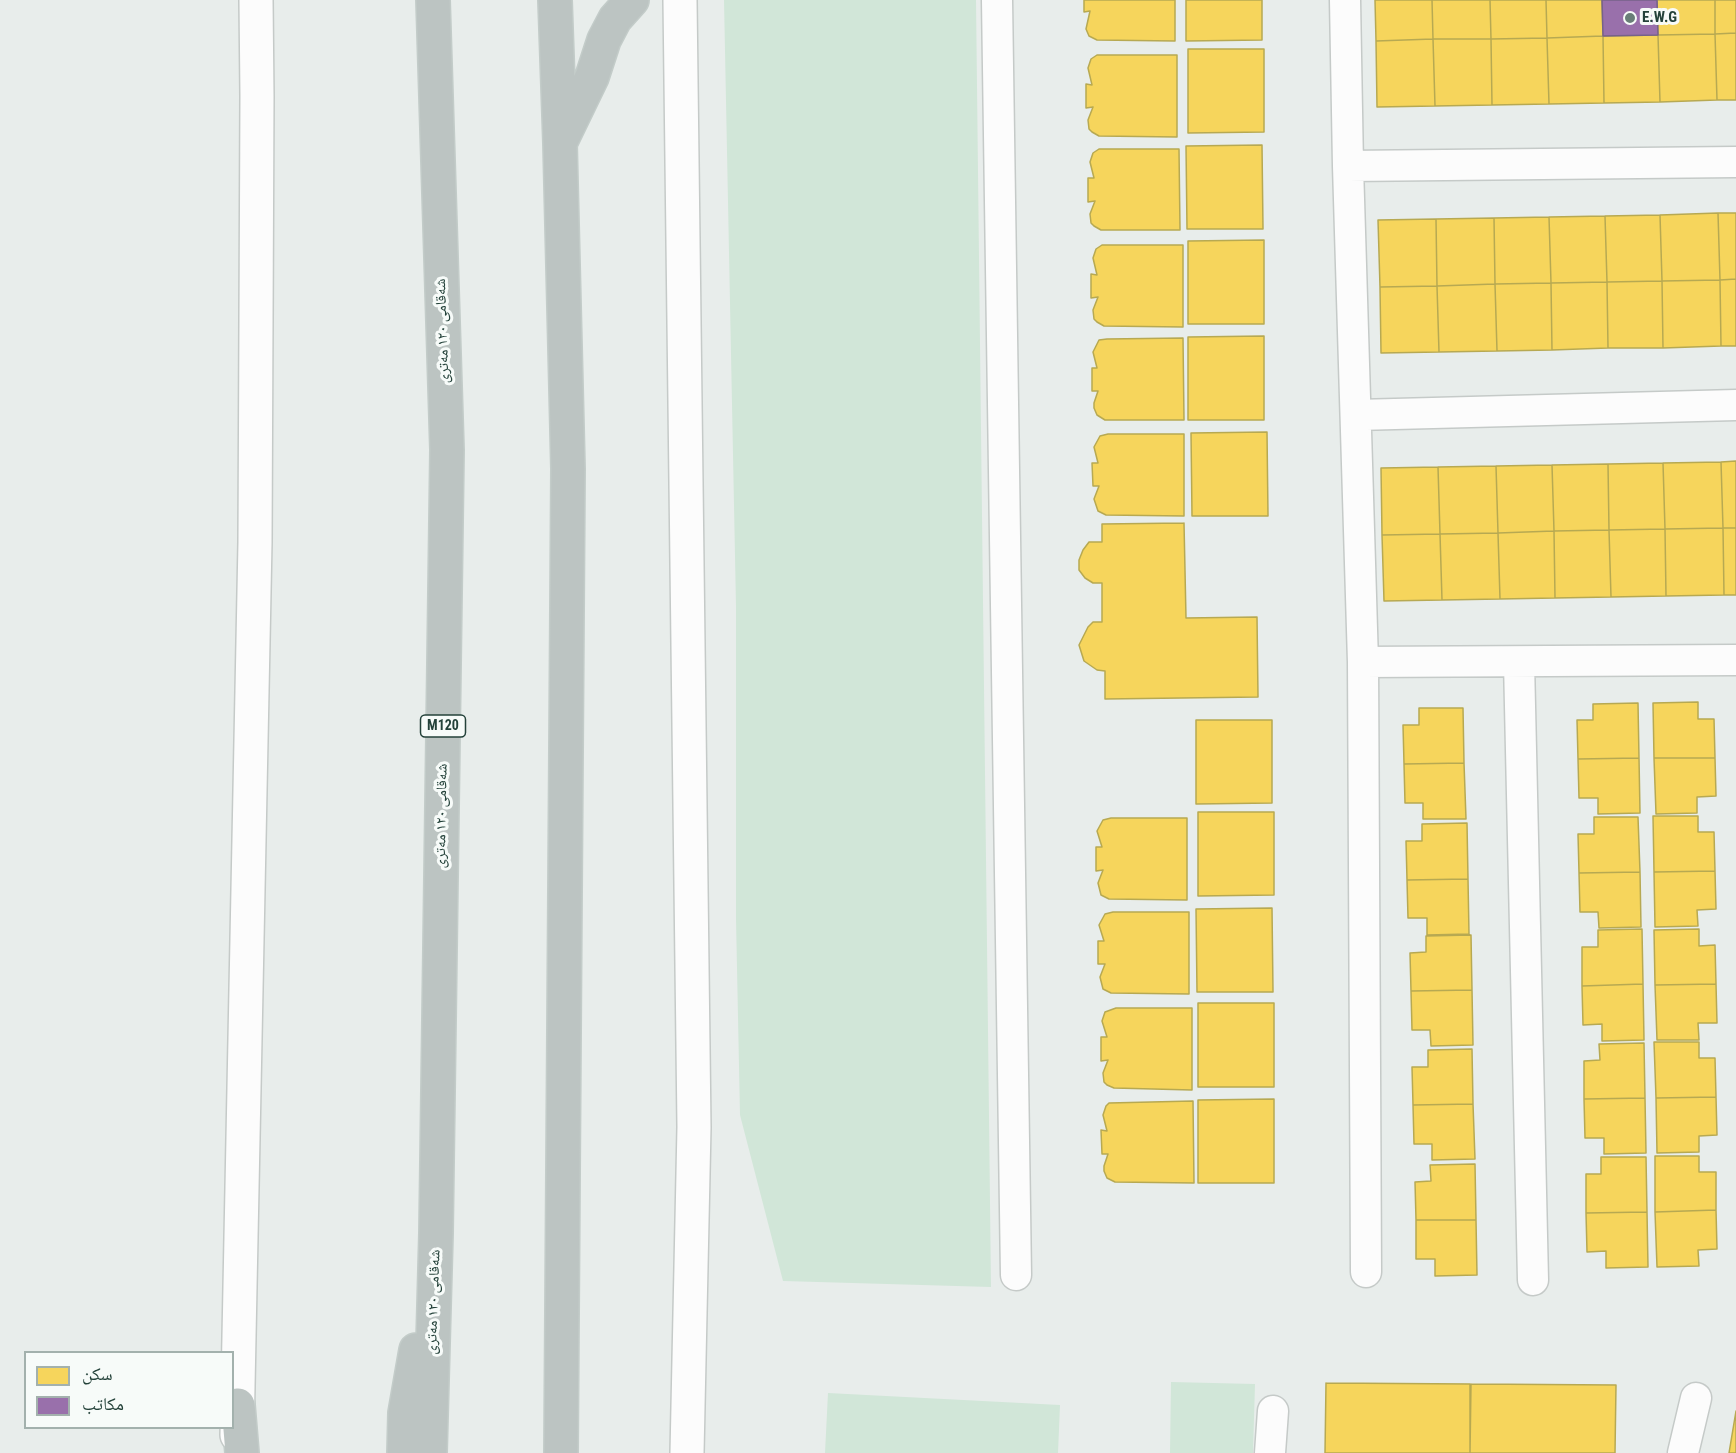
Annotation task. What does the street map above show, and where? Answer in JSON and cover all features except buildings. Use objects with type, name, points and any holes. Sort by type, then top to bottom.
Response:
[{"type":"highway","name":"شەقامی ١٢٠ مەتری","points":[[430,1453],[436,1233],[447,450],[433,0]]},
{"type":"highway","points":[[555,0],[568,470],[561,1453]]},
{"type":"highway","points":[[560,143],[592,77],[604,40],[615,19],[632,0]]},
{"type":"highway","points":[[404,1453],[405,1413],[436,1233]]},
{"type":"highway","points":[[238,1405],[242,1453]]},
{"type":"street","points":[[237,1453],[255,554],[256,0]]},
{"type":"street","points":[[680,0],[694,1127],[687,1453]]},
{"type":"street","points":[[997,0],[1016,1275]]},
{"type":"street","points":[[1345,0],[1363,662],[1366,1272]]},
{"type":"street","points":[[1348,166],[1736,162]]},
{"type":"street","points":[[1357,415],[1736,405]]},
{"type":"street","points":[[1363,662],[1736,660]]},
{"type":"street","points":[[1520,662],[1533,1280]]},
{"type":"street","points":[[1683,1453],[1696,1398]]},
{"type":"street","points":[[1270,1453],[1273,1411]]},
{"type":"green space","points":[[724,0],[976,0],[991,1287],[783,1281],[740,1115],[736,919],[736,606]]},
{"type":"green space","points":[[1171,1382],[1255,1384],[1253,1453],[1170,1453]]},
{"type":"green space","points":[[828,1393],[1060,1405],[1058,1453],[825,1453]]},
{"type":"place","name":"E.W.G","points":[[1630,18]]}]
